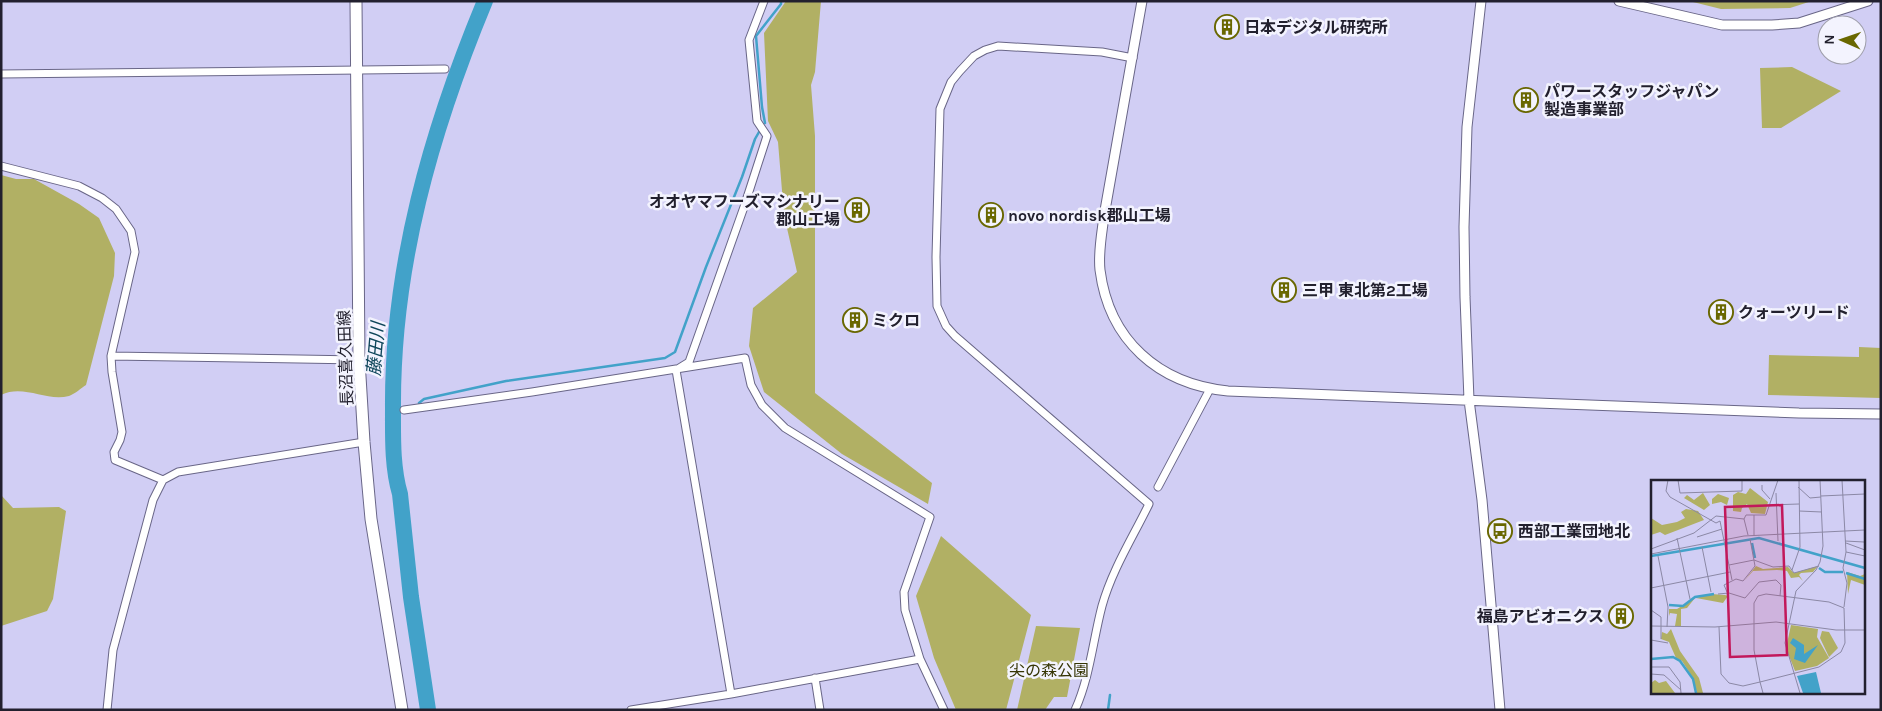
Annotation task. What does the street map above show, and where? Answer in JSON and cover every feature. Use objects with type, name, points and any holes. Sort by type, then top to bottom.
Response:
[{"type":"main road","name":"長沼喜久田線","points":[[356,1],[359,360],[364,442],[371,519],[402,710]]},
{"type":"street","points":[[676,370],[689,362],[767,136],[757,121],[749,40],[764,1]]},
{"type":"street","points":[[1142,1],[1101,243],[1100,268],[1105,294],[1113,317],[1141,355],[1160,370],[1210,389],[1799,413],[1881,414]]},
{"type":"street","points":[[1481,1],[1467,126],[1464,227],[1469,400],[1482,500],[1500,710]]},
{"type":"street","points":[[1619,1],[1722,25],[1772,25],[1799,23],[1868,1]]},
{"type":"street","points":[[1076,708],[1089,669],[1103,604],[1117,568],[1150,504],[1103,466],[946,326],[937,306],[936,247],[940,109],[942,100],[951,82],[960,71],[974,56],[998,46],[1102,52],[1133,58]]},
{"type":"street","points":[[1,74],[445,68]]},
{"type":"street","points":[[1,166],[79,186],[102,198],[116,209],[131,231],[135,252],[111,356],[122,432],[114,452],[115,460],[163,480]]},
{"type":"street","points":[[111,356],[359,360]]},
{"type":"street","points":[[404,410],[745,358],[751,385],[762,405],[785,428],[930,517],[904,592],[904,610],[920,659],[944,710]]},
{"type":"street","points":[[676,370],[731,694]]},
{"type":"street","points":[[1158,487],[1210,389]]},
{"type":"street","points":[[107,710],[114,645],[153,500],[163,480],[178,472],[364,442]]},
{"type":"street","points":[[631,710],[731,694],[920,659]]},
{"type":"street","points":[[814,678],[820,710]]},
{"type":"green space","points":[[786,1],[821,1],[815,72],[811,85],[815,136],[815,393],[932,483],[928,504],[842,454],[764,392],[749,346],[753,308],[797,272],[784,215],[778,142],[768,121],[764,33]]},
{"type":"green space","points":[[1689,1],[1812,1],[1790,8],[1721,9]]},
{"type":"green space","points":[[1792,67],[1841,91],[1781,128],[1762,128],[1760,68]]},
{"type":"green space","points":[[1,175],[16,179],[34,179],[79,204],[99,218],[115,253],[114,276],[86,385],[69,396],[52,397],[18,391],[1,395]]},
{"type":"green space","points":[[1859,347],[1881,348],[1881,398],[1768,395],[1769,355],[1859,357]]},
{"type":"green space","points":[[1,495],[13,508],[59,507],[66,511],[53,599],[47,611],[1,626]]},
{"type":"green space","points":[[941,536],[1031,615],[1006,710],[956,710],[934,658],[916,596]]},
{"type":"green space","name":"尖の森公園","points":[[1036,626],[1080,628],[1067,697],[1054,697],[1045,710],[1017,710]]},
{"type":"waterway","name":"藤田川","points":[[428,710],[411,597],[400,494],[394,462],[394,355],[399,303],[418,200],[448,100],[485,1]]},
{"type":"waterway","points":[[765,123],[756,36],[781,4],[781,1]]},
{"type":"waterway","points":[[419,403],[424,399],[506,381],[665,358],[675,352],[759,132]]},
{"type":"waterway","points":[[1108,710],[1110,695]]},
{"type":"place","name":"日本デジタル研究所","points":[[1227,27]]},
{"type":"place","name":"パワースタッフジャパン 製造事業部","points":[[1526,100]]},
{"type":"place","name":"オオヤマフーズマシナリー 郡山工場","points":[[857,210]]},
{"type":"place","name":"novo nordisk郡山工場","points":[[991,215]]},
{"type":"place","name":"三甲 東北第2工場","points":[[1284,290]]},
{"type":"place","name":"クォーツリード","points":[[1721,312]]},
{"type":"place","name":"ミクロ","points":[[855,320]]},
{"type":"place","name":"西部工業団地北","points":[[1500,531]]},
{"type":"place","name":"福島アビオニクス","points":[[1621,616]]}]
